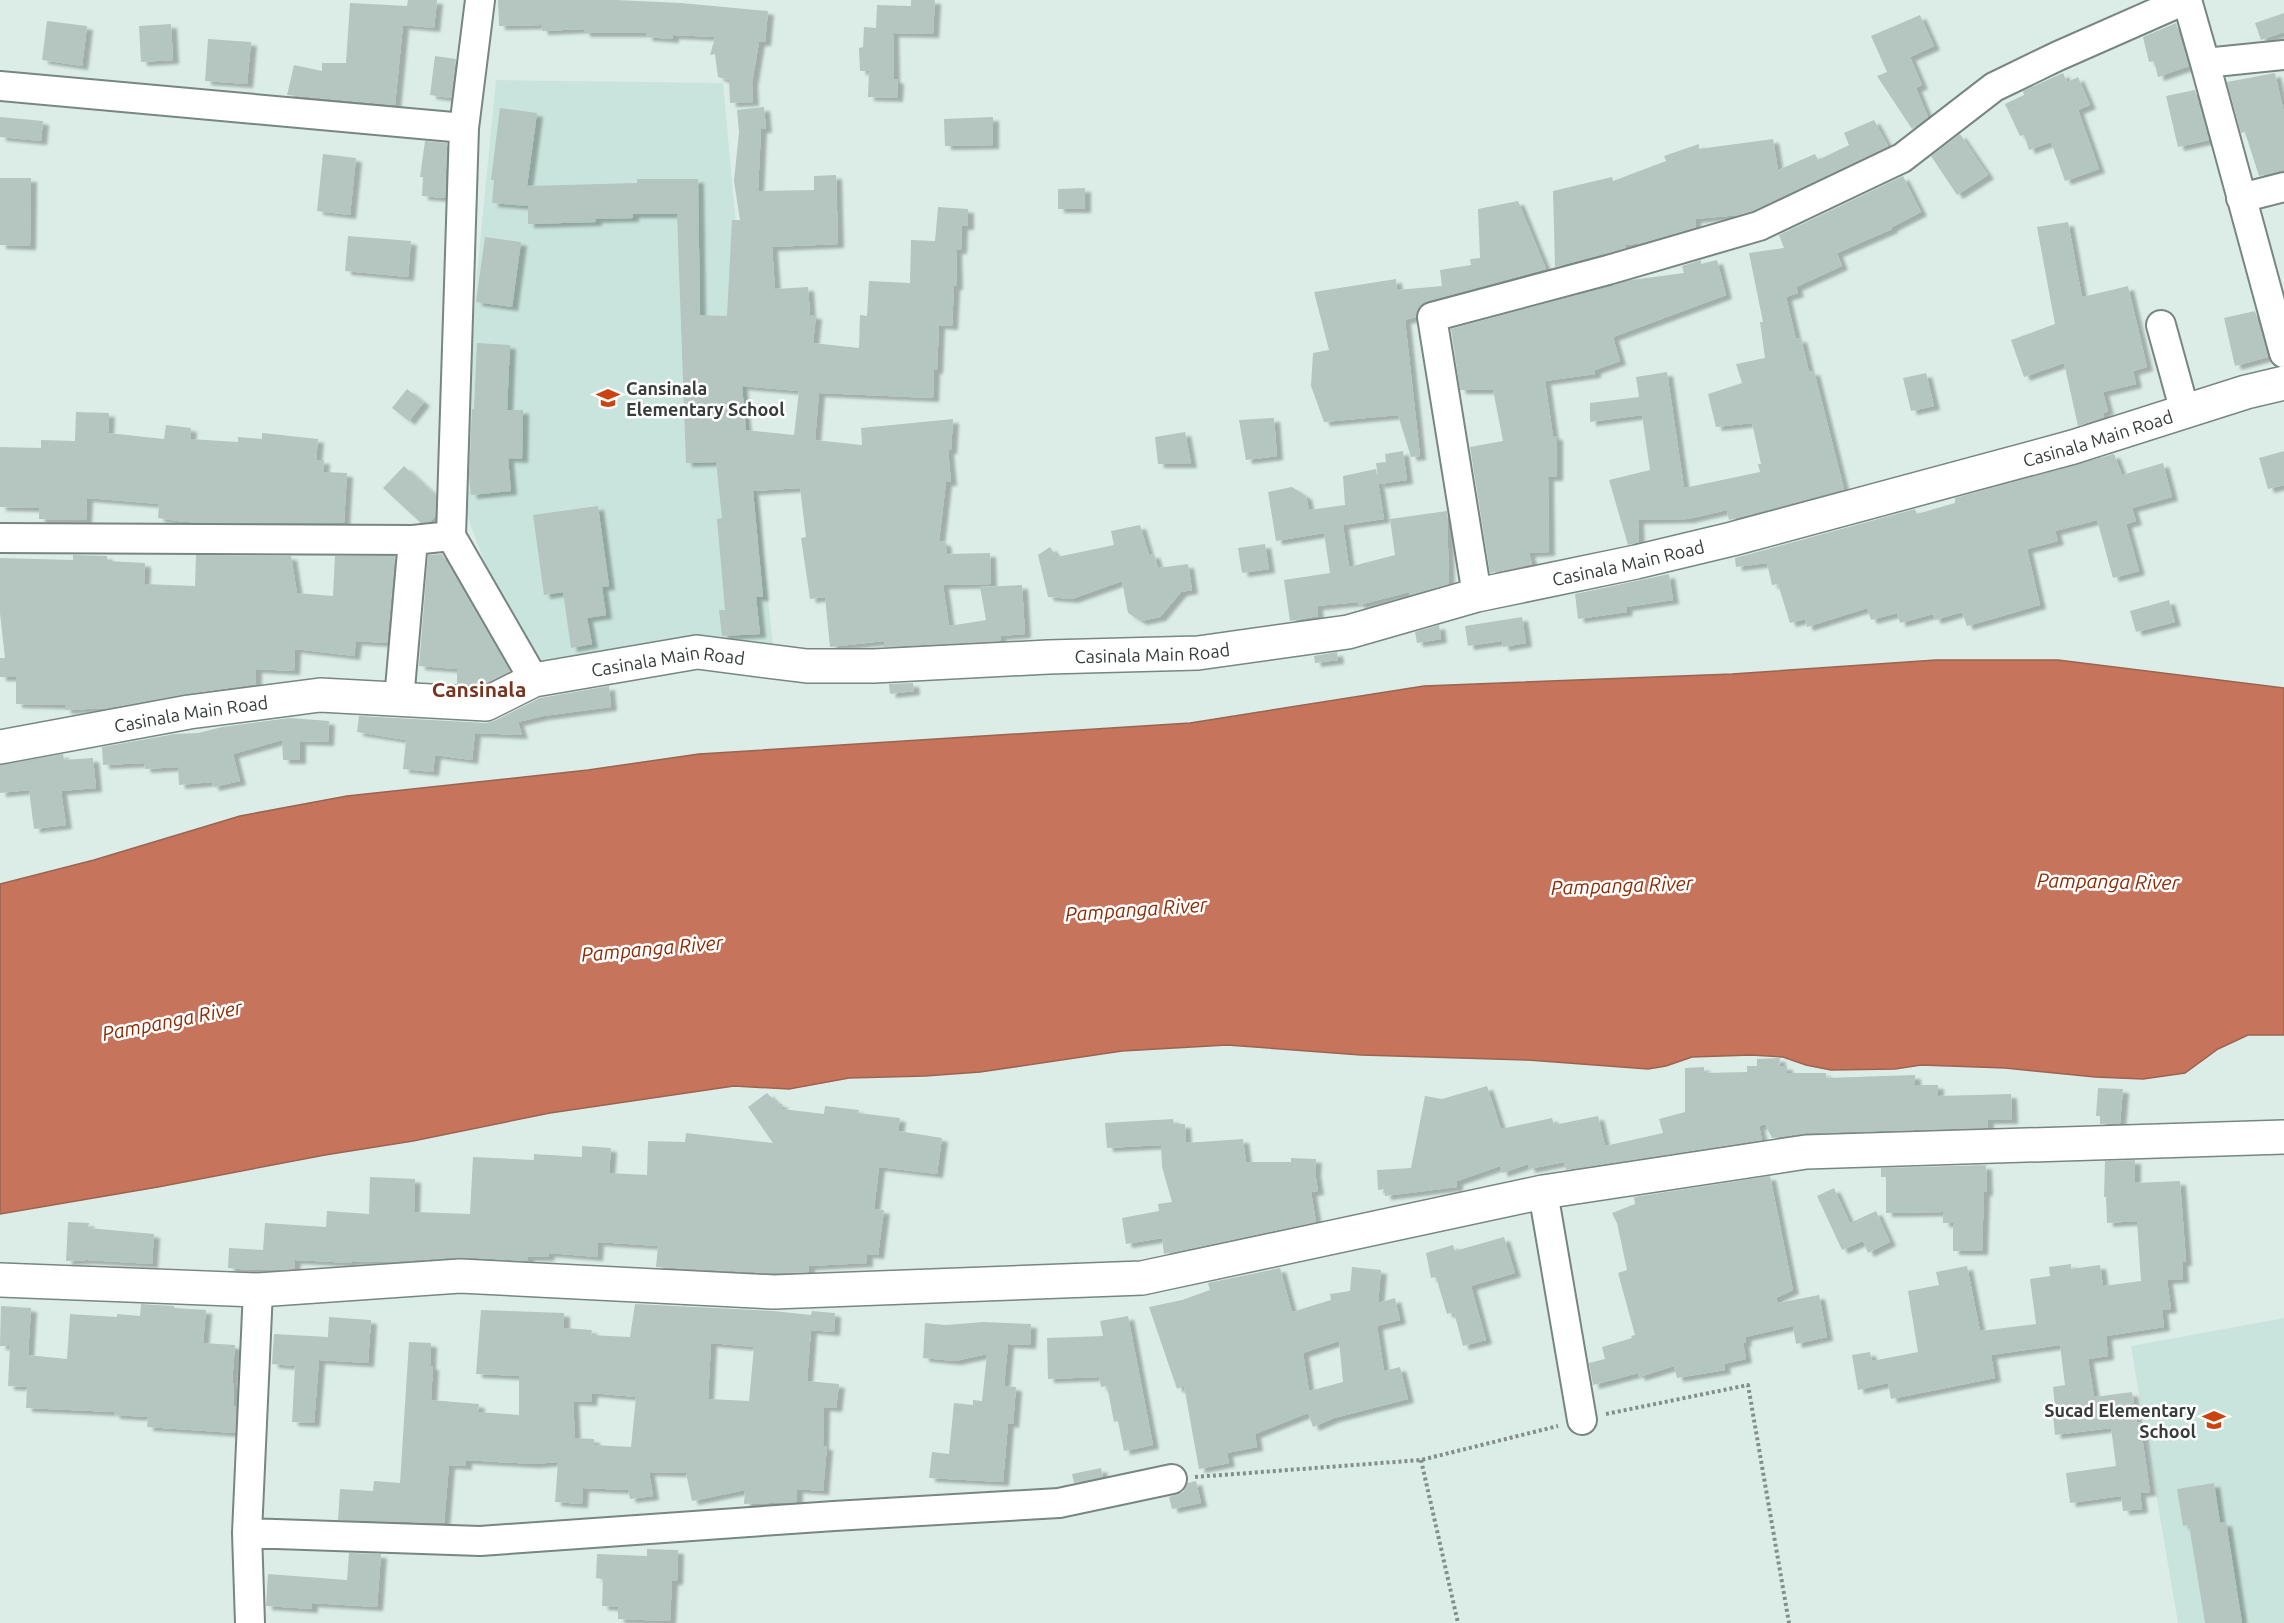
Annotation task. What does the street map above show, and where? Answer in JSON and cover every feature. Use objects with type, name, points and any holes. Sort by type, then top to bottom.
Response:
[{"type":"street","points":[[480,0],[464,128],[451,536],[534,680]]},
{"type":"street","points":[[1477,595],[1432,317],[1608,270],[1759,226],[1902,158],[1994,87],[2058,56],[2186,0],[2284,353]]},
{"type":"street","points":[[2205,63],[2284,55]]},
{"type":"street","points":[[0,86],[464,128]]},
{"type":"street","points":[[2241,198],[2284,187]]},
{"type":"street","points":[[2161,325],[2185,412]]},
{"type":"street","name":"Casinala Main Road","points":[[0,747],[189,712],[308,697],[486,704],[534,680],[697,652],[807,666],[874,666],[1197,652],[1348,632],[1477,595],[1636,562],[1732,539],[2073,447],[2246,392],[2284,383]]},
{"type":"street","points":[[0,538],[412,540],[451,536]]},
{"type":"street","points":[[399,700],[412,540]]},
{"type":"street","points":[[0,1280],[258,1290],[460,1276],[774,1292],[1142,1278],[1543,1192],[1806,1152],[2284,1137]]},
{"type":"street","points":[[1543,1192],[1582,1419]]},
{"type":"street","points":[[250,1623],[247,1533],[258,1290]]},
{"type":"street","points":[[247,1533],[480,1541],[1059,1503],[1172,1479]]},
{"type":"path","points":[[1172,1479],[1421,1460],[1582,1419],[1748,1385],[1789,1623]]},
{"type":"path","points":[[1421,1460],[1458,1623]]},
{"type":"shaded area","name":"Cansinala Elementary School","points":[[496,80],[723,83],[735,213],[749,427],[773,645],[538,673],[497,596],[467,515],[466,440],[477,274]]},
{"type":"shaded area","name":"Sucad Elementary School","points":[[2284,1318],[2284,1623],[2178,1623],[2131,1346]]},
{"type":"water","name":"Pampanga River","points":[[1936,660],[2058,660],[2284,688],[2284,1035],[2248,1035],[2218,1049],[2185,1073],[2143,1079],[2095,1077],[2005,1068],[1921,1065],[1895,1069],[1831,1070],[1783,1057],[1751,1055],[1692,1057],[1666,1066],[1648,1069],[1528,1060],[1361,1055],[1227,1045],[1122,1051],[980,1072],[849,1078],[789,1089],[734,1086],[550,1113],[413,1141],[0,1214],[0,884],[94,860],[240,816],[347,796],[588,770],[699,754],[1190,723],[1424,686],[1732,674]]},
{"type":"building","points":[[408,0],[437,0],[434,28],[403,25],[395,105],[287,95],[294,65],[322,71],[322,63],[346,63],[350,3],[407,6]]},
{"type":"building","points":[[498,0],[616,0],[768,11],[765,42],[759,42],[752,83],[753,102],[730,103],[729,80],[718,77],[715,54],[710,55],[715,37],[673,35],[673,39],[646,37],[647,33],[584,33],[584,29],[542,31],[541,25],[499,26]]},
{"type":"building","points":[[911,0],[935,0],[933,34],[893,33],[894,79],[898,80],[897,98],[868,97],[869,71],[860,71],[859,48],[863,47],[864,27],[876,28],[877,5],[911,6]]},
{"type":"building","points":[[2284,13],[2284,32],[2261,40],[2255,23]]},
{"type":"building","points":[[1920,15],[1934,46],[1910,57],[1922,85],[1916,88],[1928,117],[1912,129],[1877,76],[1887,72],[1871,36]]},
{"type":"building","points":[[47,21],[87,26],[82,66],[42,60]]},
{"type":"building","points":[[2176,23],[2189,66],[2158,77],[2154,61],[2149,62],[2143,37]]},
{"type":"building","points":[[171,24],[173,60],[141,62],[139,26]]},
{"type":"building","points":[[208,39],[251,42],[247,84],[205,81]]},
{"type":"building","points":[[435,56],[456,59],[451,98],[430,95]]},
{"type":"building","points":[[2063,73],[2067,82],[2078,77],[2090,105],[2078,110],[2099,169],[2065,181],[2051,142],[2029,150],[2024,135],[2020,136],[2005,104],[2024,95],[2023,91]]},
{"type":"building","points":[[2275,73],[2284,113],[2284,171],[2259,176],[2245,132],[2241,133],[2227,82]]},
{"type":"building","points":[[2195,90],[2209,140],[2178,147],[2166,96]]},
{"type":"building","points":[[764,107],[766,129],[761,129],[758,191],[814,190],[814,176],[836,175],[838,244],[772,247],[775,289],[808,287],[810,315],[816,315],[813,343],[859,348],[860,315],[867,316],[869,281],[910,283],[911,240],[935,241],[938,207],[968,209],[968,226],[962,226],[961,250],[956,250],[957,286],[954,286],[952,326],[939,325],[933,398],[819,393],[815,440],[862,445],[861,428],[953,419],[951,450],[948,450],[951,482],[946,482],[939,541],[945,542],[947,554],[990,553],[991,584],[943,585],[949,626],[986,620],[980,587],[1022,585],[1025,634],[1000,636],[1001,641],[884,647],[884,641],[830,647],[825,597],[810,599],[801,538],[806,537],[800,488],[753,491],[763,597],[756,597],[760,634],[722,636],[719,610],[725,610],[717,519],[722,518],[716,462],[686,463],[677,214],[633,214],[633,218],[596,219],[596,222],[528,224],[528,206],[492,203],[494,180],[491,180],[500,108],[537,113],[527,186],[637,183],[637,179],[698,179],[700,315],[727,316],[732,220],[740,220],[734,181],[739,132],[737,110]],"holes":[[[742,386],[799,391],[794,435],[746,430]]]},
{"type":"building","points":[[0,117],[43,121],[41,141],[0,137]]},
{"type":"building","points":[[993,117],[993,145],[945,146],[944,119]]},
{"type":"building","points":[[1874,120],[1888,146],[1753,211],[1739,215],[1695,219],[1696,227],[1555,267],[1553,191],[1612,177],[1613,181],[1666,161],[1664,156],[1699,144],[1699,149],[1773,139],[1778,170],[1815,154],[1818,160],[1849,145],[1844,133]]},
{"type":"building","points":[[1960,134],[1988,175],[1957,195],[1931,156]]},
{"type":"building","points":[[425,141],[447,143],[445,198],[422,196],[423,177],[420,177]]},
{"type":"building","points":[[323,154],[356,158],[350,215],[317,211]]},
{"type":"building","points":[[1903,176],[1921,212],[1892,229],[1837,253],[1842,266],[1796,287],[1798,293],[1786,297],[1796,339],[1801,338],[1809,372],[1814,371],[1844,489],[1729,520],[1727,510],[1688,519],[1638,520],[1639,542],[1628,545],[1609,480],[1650,470],[1642,415],[1590,422],[1590,403],[1639,397],[1636,377],[1667,372],[1684,488],[1760,472],[1758,464],[1761,464],[1752,423],[1716,427],[1708,394],[1742,383],[1736,364],[1765,358],[1760,322],[1763,322],[1749,253],[1784,248],[1779,235]]},
{"type":"building","points":[[0,178],[31,178],[30,246],[0,245]]},
{"type":"building","points":[[1085,188],[1085,209],[1058,209],[1058,189]]},
{"type":"building","points":[[1518,201],[1546,269],[1428,301],[1420,305],[1416,317],[1405,320],[1420,456],[1411,457],[1398,415],[1324,422],[1311,386],[1313,353],[1329,350],[1314,292],[1396,279],[1397,290],[1442,286],[1440,270],[1471,265],[1470,259],[1480,258],[1478,209]]},
{"type":"building","points":[[2068,222],[2082,297],[2128,286],[2147,367],[2133,371],[2136,384],[2103,392],[2108,411],[2103,413],[2104,417],[2078,426],[2064,363],[2024,377],[2011,340],[2055,324],[2037,227]]},
{"type":"building","points":[[348,236],[411,241],[408,277],[345,271]]},
{"type":"building","points":[[485,237],[521,242],[512,307],[476,302]]},
{"type":"building","points":[[1701,260],[1701,264],[1717,260],[1726,295],[1613,337],[1620,361],[1595,370],[1595,374],[1545,381],[1553,436],[1557,436],[1557,477],[1548,477],[1549,552],[1529,553],[1532,564],[1490,573],[1470,447],[1503,441],[1493,390],[1460,390],[1451,329],[1631,280],[1684,273],[1682,266]]},
{"type":"building","points":[[2255,311],[2268,357],[2235,366],[2224,318]]},
{"type":"building","points":[[477,343],[510,345],[507,410],[523,410],[522,459],[508,458],[511,491],[471,495],[469,477]]},
{"type":"building","points":[[1926,373],[1934,406],[1911,411],[1903,378]]},
{"type":"building","points":[[407,389],[424,402],[409,421],[392,408]]},
{"type":"building","points":[[76,412],[109,413],[108,433],[164,439],[166,425],[191,428],[190,439],[238,442],[238,437],[262,439],[262,433],[318,439],[316,460],[324,460],[323,472],[347,473],[344,523],[185,522],[158,518],[159,504],[87,498],[86,520],[39,519],[39,508],[0,507],[0,447],[41,448],[41,440],[75,441]]},
{"type":"building","points":[[1274,418],[1277,456],[1246,460],[1239,420]]},
{"type":"building","points":[[1185,432],[1191,464],[1158,464],[1155,437]]},
{"type":"building","points":[[1403,451],[1407,480],[1379,484],[1376,463],[1386,462],[1385,454]]},
{"type":"building","points":[[2284,451],[2284,485],[2268,489],[2259,458]]},
{"type":"building","points":[[2114,454],[2122,475],[2163,463],[2172,497],[2132,508],[2136,521],[2126,524],[2139,571],[2113,578],[2097,520],[2055,531],[2058,541],[2027,549],[2040,605],[1967,626],[1962,612],[1935,620],[1933,614],[1900,623],[1897,613],[1871,620],[1867,608],[1807,627],[1805,619],[1790,623],[1778,584],[1772,585],[1767,563],[1736,567],[1735,558],[1915,509],[1917,514],[1955,503],[1955,498]]},
{"type":"building","points":[[404,466],[436,496],[435,516],[430,522],[421,523],[383,488]]},
{"type":"building","points":[[1376,469],[1384,519],[1343,525],[1349,567],[1395,555],[1390,519],[1447,511],[1449,584],[1410,595],[1409,592],[1359,605],[1358,602],[1317,606],[1318,616],[1290,621],[1284,580],[1330,573],[1324,533],[1276,541],[1268,492],[1292,487],[1306,496],[1309,510],[1345,505],[1343,476]]},
{"type":"building","points":[[598,506],[609,586],[602,587],[606,615],[587,618],[592,644],[571,648],[563,592],[544,595],[533,515]]},
{"type":"building","points":[[1140,525],[1149,555],[1154,554],[1158,568],[1188,564],[1192,590],[1181,592],[1160,617],[1141,621],[1128,613],[1122,581],[1072,599],[1048,597],[1038,555],[1050,547],[1057,557],[1114,545],[1111,531]]},
{"type":"building","points":[[1265,544],[1269,569],[1242,573],[1238,548]]},
{"type":"building","points":[[442,554],[510,671],[482,685],[457,684],[457,669],[419,666],[428,555]]},
{"type":"building","points":[[73,555],[107,556],[107,561],[145,563],[144,584],[195,586],[196,555],[291,556],[297,593],[333,596],[335,556],[395,556],[387,643],[356,641],[354,656],[295,649],[294,671],[256,669],[256,684],[109,708],[65,710],[65,705],[16,704],[16,677],[0,677],[0,658],[5,658],[0,613],[0,558],[73,560]]},
{"type":"building","points":[[1669,574],[1673,600],[1626,607],[1627,612],[1578,619],[1575,594]]},
{"type":"building","points":[[2169,600],[2175,622],[2136,632],[2130,611]]},
{"type":"building","points":[[1522,617],[1526,643],[1503,647],[1502,641],[1468,646],[1465,626]]},
{"type":"building","points":[[1439,625],[1441,639],[1417,643],[1415,632]]},
{"type":"building","points":[[1337,652],[1338,660],[1315,663],[1314,656]]},
{"type":"building","points":[[913,683],[914,691],[890,694],[889,684]]},
{"type":"building","points":[[609,686],[611,707],[543,716],[518,722],[522,735],[475,733],[472,760],[435,755],[433,772],[403,769],[406,740],[357,732],[359,716],[486,723],[540,698]]},
{"type":"building","points":[[290,718],[329,721],[328,742],[300,741],[300,760],[283,760],[282,740],[233,754],[240,781],[213,787],[212,782],[179,785],[178,767],[145,769],[144,763],[103,765],[102,747]]},
{"type":"building","points":[[63,754],[64,760],[93,758],[96,788],[61,791],[66,825],[34,829],[29,790],[0,793],[0,765]]},
{"type":"building","points":[[1780,1058],[1779,1066],[1787,1066],[1787,1073],[1826,1073],[1826,1078],[1915,1075],[1915,1085],[1938,1085],[1938,1096],[2011,1094],[2012,1120],[1988,1120],[1988,1128],[1805,1133],[1772,1138],[1765,1124],[1759,1126],[1762,1140],[1566,1170],[1564,1162],[1529,1169],[1528,1164],[1502,1173],[1500,1166],[1457,1181],[1457,1187],[1385,1196],[1384,1189],[1378,1190],[1377,1170],[1411,1168],[1425,1096],[1442,1099],[1487,1086],[1501,1129],[1552,1118],[1554,1125],[1598,1116],[1605,1146],[1663,1133],[1659,1119],[1685,1112],[1685,1068],[1704,1067],[1704,1073],[1747,1072],[1747,1066],[1757,1066],[1757,1059]]},
{"type":"building","points":[[2098,1088],[2123,1089],[2120,1123],[2100,1124],[2100,1116],[2096,1116]]},
{"type":"building","points":[[767,1093],[777,1103],[782,1104],[782,1109],[824,1114],[825,1106],[859,1110],[858,1113],[900,1118],[898,1131],[942,1138],[937,1174],[879,1167],[874,1209],[884,1210],[878,1255],[867,1254],[867,1263],[809,1266],[809,1272],[774,1273],[656,1267],[658,1246],[598,1242],[597,1257],[549,1253],[548,1257],[528,1257],[528,1261],[461,1257],[385,1262],[352,1261],[352,1263],[295,1260],[294,1269],[228,1268],[229,1248],[263,1250],[265,1223],[326,1227],[327,1211],[369,1214],[370,1177],[415,1179],[414,1212],[470,1214],[473,1157],[534,1160],[534,1154],[582,1157],[582,1146],[611,1148],[609,1173],[647,1175],[648,1141],[685,1142],[686,1133],[773,1143],[748,1107]]},
{"type":"building","points":[[1173,1119],[1174,1124],[1185,1124],[1186,1143],[1243,1139],[1246,1162],[1291,1162],[1291,1158],[1316,1159],[1315,1172],[1318,1191],[1311,1192],[1316,1222],[1164,1254],[1162,1238],[1126,1244],[1122,1218],[1159,1211],[1158,1204],[1172,1202],[1162,1167],[1161,1145],[1107,1148],[1105,1123]]},
{"type":"building","points":[[2135,1160],[2135,1183],[2180,1181],[2186,1262],[2182,1262],[2183,1279],[2167,1280],[2171,1309],[2162,1310],[2164,1327],[2106,1336],[2108,1356],[2088,1359],[2094,1397],[2132,1392],[2137,1423],[2140,1422],[2150,1492],[2140,1493],[2142,1509],[2123,1511],[2121,1496],[2070,1503],[2066,1473],[2116,1466],[2111,1428],[2055,1435],[2053,1415],[2056,1415],[2053,1387],[2065,1385],[2060,1345],[1991,1355],[1995,1378],[1891,1399],[1888,1383],[1858,1390],[1852,1355],[1870,1352],[1872,1361],[1918,1352],[1908,1291],[1939,1285],[1936,1272],[1967,1266],[1980,1331],[2036,1324],[2030,1279],[2050,1276],[2049,1267],[2071,1264],[2071,1269],[2100,1265],[2103,1286],[2141,1281],[2137,1221],[2107,1223],[2106,1197],[2104,1197],[2105,1161]]},
{"type":"building","points":[[1986,1165],[1987,1192],[1984,1192],[1982,1251],[1953,1251],[1953,1223],[1943,1223],[1943,1212],[1886,1213],[1886,1177],[1881,1177],[1881,1168]]},
{"type":"building","points":[[1770,1176],[1793,1290],[1776,1298],[1778,1303],[1819,1295],[1827,1337],[1796,1344],[1793,1326],[1745,1337],[1746,1342],[1743,1343],[1746,1359],[1724,1364],[1725,1370],[1677,1378],[1674,1366],[1639,1377],[1638,1373],[1593,1385],[1589,1363],[1605,1359],[1602,1347],[1635,1335],[1618,1273],[1627,1270],[1617,1223],[1612,1213],[1635,1204],[1634,1197]]},
{"type":"building","points":[[1834,1188],[1850,1223],[1876,1211],[1890,1242],[1868,1253],[1863,1241],[1842,1250],[1817,1196]]},
{"type":"building","points":[[68,1222],[89,1223],[88,1228],[154,1234],[152,1264],[66,1261]]},
{"type":"building","points":[[1504,1237],[1515,1273],[1471,1286],[1486,1340],[1463,1346],[1454,1312],[1447,1314],[1436,1277],[1431,1278],[1426,1253],[1453,1245],[1455,1251]]},
{"type":"building","points":[[1352,1267],[1381,1270],[1378,1303],[1395,1298],[1400,1320],[1377,1326],[1384,1371],[1400,1367],[1408,1399],[1334,1418],[1313,1427],[1308,1413],[1255,1434],[1257,1447],[1227,1453],[1229,1463],[1199,1469],[1184,1386],[1177,1389],[1149,1307],[1182,1300],[1210,1290],[1208,1283],[1280,1268],[1292,1312],[1331,1300],[1330,1294],[1350,1291]],"holes":[[[1339,1341],[1343,1382],[1309,1391],[1303,1353]]]},
{"type":"building","points":[[141,1304],[206,1310],[203,1343],[235,1345],[232,1383],[234,1383],[233,1406],[236,1407],[235,1433],[147,1427],[148,1417],[114,1415],[114,1412],[26,1408],[27,1387],[8,1386],[10,1346],[0,1346],[1,1306],[31,1308],[28,1355],[67,1359],[70,1314],[140,1316]]},
{"type":"building","points":[[635,1304],[811,1315],[812,1311],[835,1313],[834,1332],[811,1330],[807,1381],[839,1384],[836,1408],[824,1407],[823,1446],[827,1446],[823,1491],[797,1489],[797,1502],[744,1504],[745,1490],[692,1501],[686,1473],[649,1472],[653,1496],[630,1499],[628,1490],[583,1488],[582,1504],[555,1502],[558,1462],[533,1464],[466,1460],[466,1466],[449,1465],[444,1523],[338,1520],[340,1489],[373,1491],[374,1481],[400,1483],[409,1342],[431,1343],[430,1366],[433,1366],[431,1400],[479,1404],[478,1412],[519,1415],[519,1376],[476,1374],[481,1310],[564,1313],[564,1328],[592,1330],[591,1335],[630,1337]],"holes":[[[711,1343],[754,1347],[749,1401],[708,1399]],[[592,1393],[636,1397],[631,1447],[594,1445],[594,1439],[575,1438],[573,1401],[591,1402]]]},
{"type":"building","points":[[1128,1316],[1153,1445],[1124,1451],[1118,1421],[1114,1422],[1107,1386],[1101,1387],[1099,1377],[1048,1379],[1047,1338],[1103,1336],[1100,1321]]},
{"type":"building","points":[[329,1317],[371,1320],[368,1363],[319,1360],[314,1423],[292,1422],[295,1366],[272,1364],[274,1334],[328,1337]]},
{"type":"building","points":[[983,1322],[1031,1324],[1030,1345],[1008,1344],[1004,1386],[1016,1387],[1013,1424],[1008,1423],[1003,1482],[929,1478],[932,1452],[949,1454],[954,1403],[973,1405],[973,1400],[982,1401],[987,1354],[955,1361],[923,1358],[925,1323],[946,1325]]},
{"type":"building","points":[[1101,1468],[1103,1477],[1074,1483],[1072,1474]]},
{"type":"building","points":[[1196,1481],[1201,1503],[1172,1509],[1169,1497],[1183,1492],[1188,1483]]},
{"type":"building","points":[[2214,1483],[2220,1523],[2226,1522],[2242,1623],[2205,1623],[2189,1525],[2183,1526],[2177,1489]]},
{"type":"building","points":[[647,1549],[678,1550],[677,1581],[672,1581],[670,1621],[618,1619],[618,1607],[602,1606],[603,1579],[596,1578],[597,1554],[647,1556]]},
{"type":"building","points":[[349,1553],[381,1554],[377,1607],[312,1603],[312,1609],[266,1606],[268,1574],[347,1580]]},
{"type":"place","name":"Cansinala Elementary School","points":[[608,398]]},
{"type":"place","name":"Sucad Elementary School","points":[[2214,1420]]},
{"type":"district","name":"Cansinala","points":[[479,689]]}]
